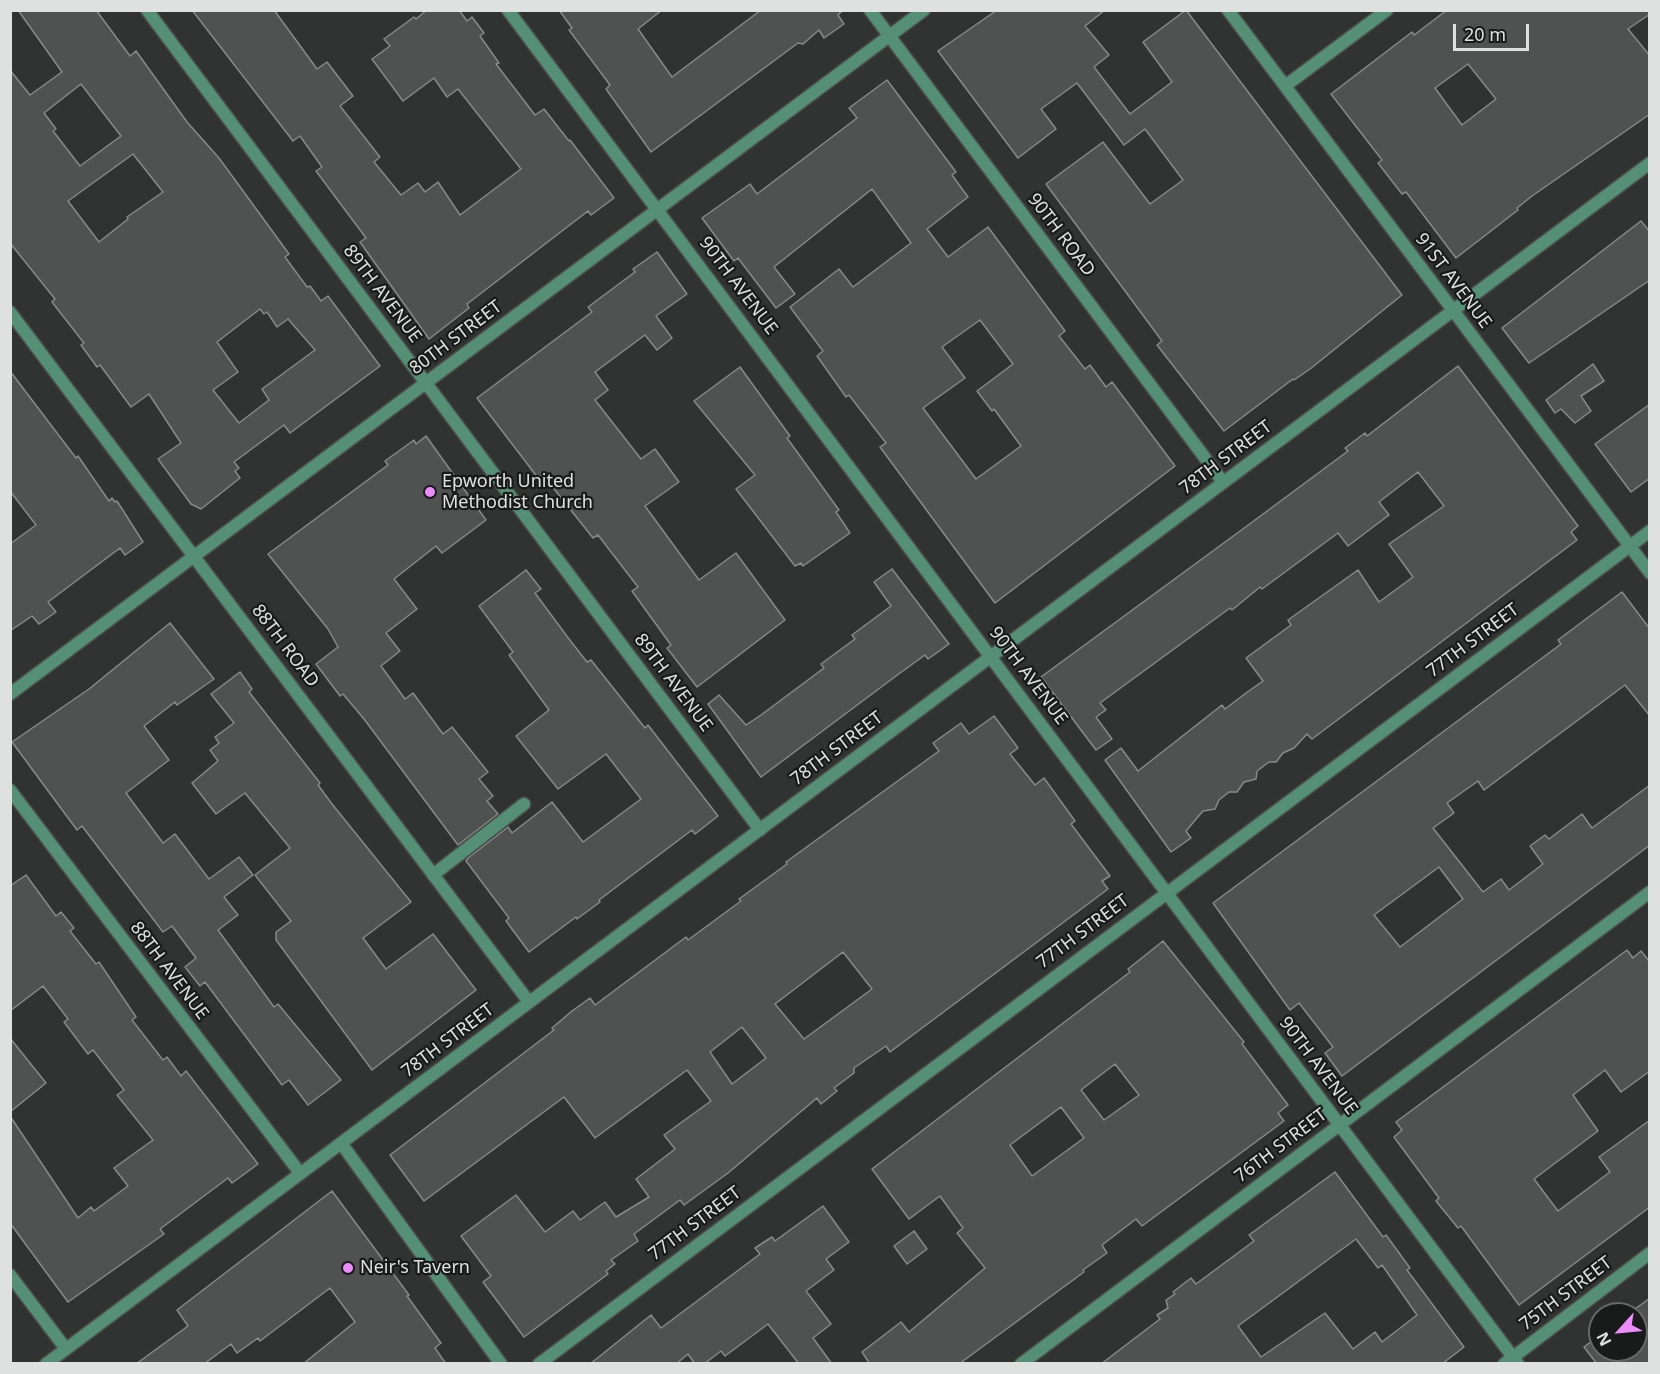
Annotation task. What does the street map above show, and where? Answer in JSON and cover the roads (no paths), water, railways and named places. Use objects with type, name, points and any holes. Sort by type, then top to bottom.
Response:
[{"type":"street","name":"89TH AVENUE","points":[[147,10],[760,830]]},
{"type":"street","name":"90TH AVENUE","points":[[508,10],[1340,1125],[1511,1362]]},
{"type":"street","name":"90TH ROAD","points":[[870,10],[1223,482]]},
{"type":"street","name":"80TH STREET","points":[[10,694],[924,10]]},
{"type":"street","name":"91ST AVENUE","points":[[1228,10],[1650,573]]},
{"type":"street","points":[[1285,87],[1387,10]]},
{"type":"street","name":"78TH STREET","points":[[46,1364],[1650,164]]},
{"type":"street","name":"88TH ROAD","points":[[10,312],[529,1002]]},
{"type":"street","name":"77TH STREET","points":[[539,1364],[1650,531]]},
{"type":"street","name":"88TH AVENUE","points":[[10,790],[300,1173]]},
{"type":"street","points":[[433,875],[524,804]]},
{"type":"street","name":"76TH STREET","points":[[1021,1364],[1650,892]]},
{"type":"street","points":[[341,1143],[501,1364]]},
{"type":"street","name":"75TH STREET","points":[[1511,1362],[1650,1252]]},
{"type":"street","points":[[10,1275],[66,1349]]},
{"type":"place","name":"Epworth United Methodist Church","points":[[430,492]]},
{"type":"place","name":"Neir's Tavern","points":[[348,1268]]}]
